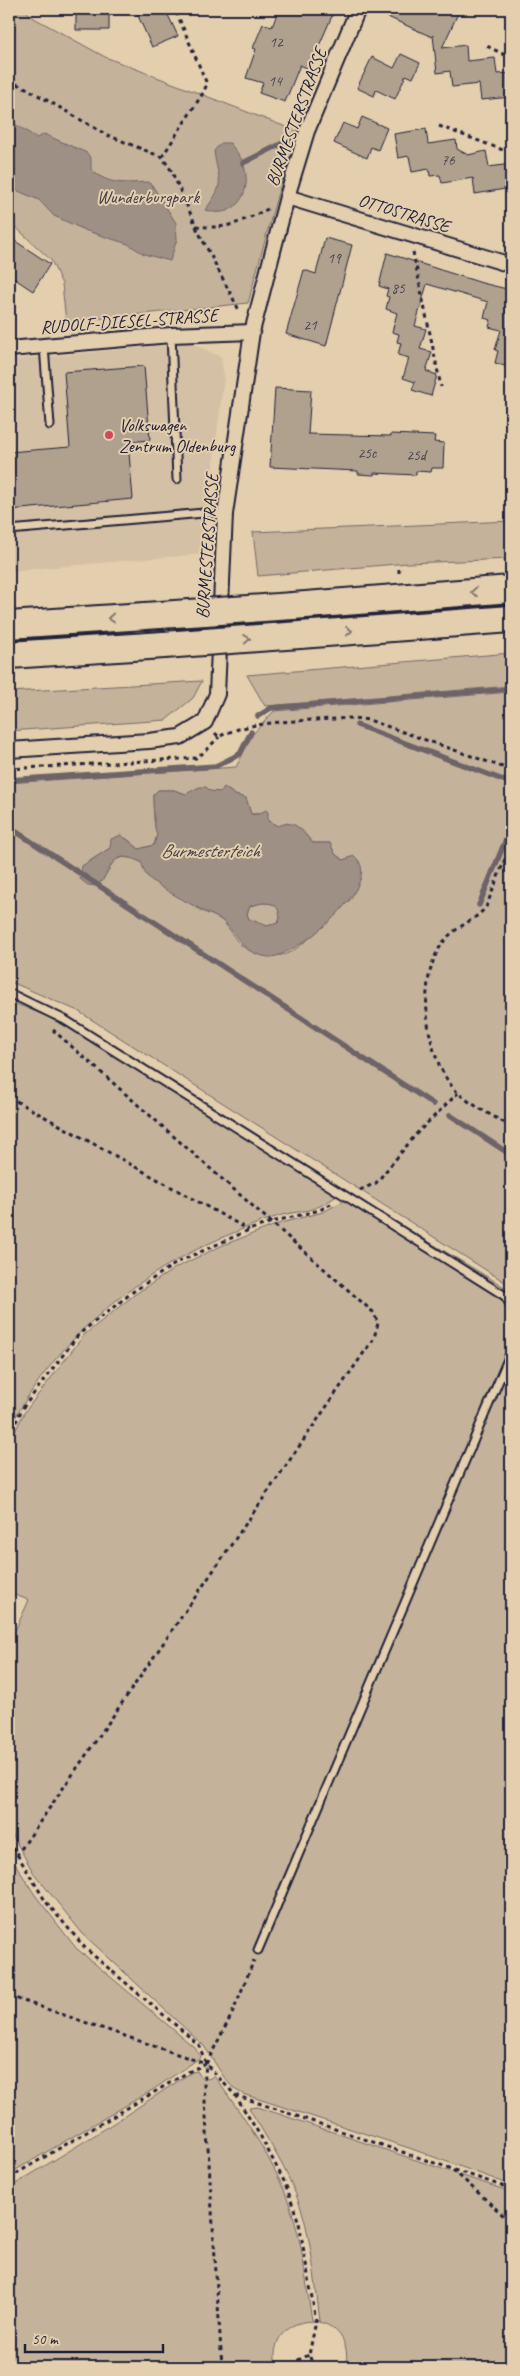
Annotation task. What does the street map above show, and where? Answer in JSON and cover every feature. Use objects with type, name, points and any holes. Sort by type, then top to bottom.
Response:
[{"type":"highway","points":[[9,625],[511,589]]},
{"type":"highway","points":[[9,655],[511,619]]},
{"type":"highway","points":[[9,671],[22,670],[67,651]]},
{"type":"street","name":"BURMESTERSTRASSE","points":[[205,722],[217,694],[225,514],[252,332],[286,197],[307,131],[358,9]]},
{"type":"street","name":"OTTOSTRASSE","points":[[286,197],[511,265]]},
{"type":"street","name":"RUDOLF-DIESEL-STRASSE","points":[[9,349],[171,335],[252,332]]},
{"type":"street","points":[[9,750],[149,741],[180,737],[205,722]]},
{"type":"lane","points":[[171,335],[177,479]]},
{"type":"lane","points":[[44,345],[50,425]]},
{"type":"lane","points":[[9,530],[204,513],[225,514]]},
{"type":"lane","points":[[9,995],[18,997],[65,1020],[347,1195],[505,1296],[511,1306]]},
{"type":"lane","points":[[258,1950],[511,1352]]},
{"type":"path","points":[[162,157],[207,84],[175,9]]},
{"type":"path","points":[[487,46],[511,58]]},
{"type":"path","points":[[9,81],[26,88],[106,136],[162,157],[171,170],[227,290],[252,332]]},
{"type":"path","points":[[439,126],[511,153]]},
{"type":"path","points":[[196,226],[217,228],[238,224],[286,197]]},
{"type":"path","points":[[410,234],[441,387]]},
{"type":"path","points":[[9,769],[196,758],[203,754],[219,737],[231,730],[249,726],[352,718],[369,720],[511,770]]},
{"type":"path","points":[[205,722],[219,737]]},
{"type":"path","points":[[511,844],[486,907],[480,914],[444,940],[429,976],[426,997],[428,1029],[445,1078],[458,1093],[511,1127]]},
{"type":"path","points":[[17,1855],[374,1338],[378,1324],[373,1312],[53,1029]]},
{"type":"path","points":[[376,1183],[418,1132],[458,1093]]},
{"type":"path","points":[[9,1097],[249,1230]]},
{"type":"path","points":[[9,1437],[22,1410],[79,1334],[134,1291],[178,1262],[249,1230],[320,1210],[347,1195]]},
{"type":"path","points":[[9,1841],[46,1902],[86,1949],[199,2045],[206,2064],[235,2095],[281,2176],[299,2223],[316,2321],[309,2355],[314,2367]]},
{"type":"path","points":[[9,1851],[17,1855]]},
{"type":"path","points":[[222,2367],[204,2085],[206,2064],[232,2014],[258,1950]]},
{"type":"path","points":[[9,1996],[206,2064]]},
{"type":"path","points":[[9,2178],[190,2071],[206,2064]]},
{"type":"path","points":[[235,2095],[511,2189]]},
{"type":"path","points":[[451,2168],[504,2216],[511,2226]]},
{"type":"path","points":[[284,2367],[309,2355]]},
{"type":"shaded area","points":[[191,343],[221,357],[224,377],[202,554],[9,571],[9,360]]},
{"type":"green space","name":"Wunderburgpark","points":[[9,9],[24,9],[34,18],[105,57],[299,132],[277,196],[248,303],[66,322],[62,284],[51,260],[9,221]]},
{"type":"green space","points":[[511,521],[511,559],[408,563],[258,576],[253,532]]},
{"type":"green space","points":[[511,653],[511,686],[265,706],[247,675]]},
{"type":"green space","points":[[202,681],[193,698],[166,720],[9,731],[9,692]]},
{"type":"green space","points":[[511,692],[511,1286],[78,1011],[9,981],[9,783],[236,767],[253,734],[274,711]],"holes":[[[224,787],[235,795],[246,798],[251,814],[260,813],[278,827],[287,823],[302,830],[313,843],[330,843],[335,854],[343,860],[351,857],[352,898],[329,921],[298,947],[289,952],[277,956],[266,955],[256,953],[242,946],[221,920],[192,905],[141,862],[126,858],[116,860],[109,868],[102,882],[82,866],[126,838],[139,849],[154,845],[157,835],[154,822],[153,795],[158,790],[174,790],[186,794],[221,792]]]},
{"type":"green space","points":[[262,903],[273,904],[277,908],[280,918],[278,923],[267,926],[249,919],[247,914],[250,906]]},
{"type":"green space","points":[[9,1001],[64,1023],[511,1291],[511,2185],[409,2148],[243,2094],[234,2089],[204,2046],[82,1933],[33,1872],[9,1829],[9,1644],[29,1600],[9,1593],[9,1444],[24,1413],[84,1335],[134,1295],[177,1267],[223,1245],[281,1223],[323,1212],[346,1200],[339,1195],[315,1208],[282,1215],[248,1227],[172,1263],[138,1284],[78,1334],[52,1363],[29,1395],[9,1429]]},
{"type":"green space","points":[[9,1854],[35,1895],[76,1948],[194,2047],[201,2057],[154,2089],[9,2174]]},
{"type":"green space","points":[[197,2071],[201,2077],[208,2079],[214,2076],[238,2109],[280,2180],[294,2219],[303,2257],[312,2320],[320,2321],[311,2249],[302,2210],[282,2165],[249,2108],[258,2107],[511,2192],[511,2367],[346,2367],[345,2347],[338,2332],[325,2324],[310,2321],[296,2324],[283,2333],[276,2347],[276,2367],[9,2367],[9,2188],[192,2072]]},
{"type":"water","points":[[9,115],[15,124],[37,138],[44,134],[87,153],[91,159],[91,169],[104,178],[118,182],[148,182],[152,185],[176,223],[177,239],[170,261],[144,254],[128,244],[87,231],[54,216],[39,200],[9,187]]},
{"type":"water","points":[[221,143],[230,143],[241,158],[246,174],[246,184],[240,201],[234,207],[226,211],[216,212],[205,210],[219,187],[219,176],[214,151]]},
{"type":"water","name":"Burmesterteich","points":[[199,787],[206,787],[210,791],[221,792],[224,787],[235,795],[246,798],[251,814],[256,815],[266,810],[268,812],[268,821],[278,826],[285,824],[295,825],[313,843],[330,843],[335,854],[343,860],[354,856],[361,868],[359,883],[349,900],[334,917],[315,933],[280,955],[268,957],[257,954],[242,945],[223,921],[152,881],[146,875],[141,862],[123,857],[117,859],[97,886],[88,885],[80,879],[82,866],[110,848],[111,839],[121,835],[139,849],[154,845],[157,835],[154,822],[153,795],[158,790],[174,790],[186,794]],"holes":[[[266,903],[273,904],[277,908],[280,918],[278,923],[267,926],[249,919],[247,914],[250,906]]]},
{"type":"building","points":[[76,9],[109,9],[109,30],[76,30]]},
{"type":"building","points":[[135,9],[165,9],[178,36],[152,47]]},
{"type":"building","points":[[279,9],[335,9],[309,69],[300,65],[285,102],[259,93],[263,83],[246,78],[256,49],[253,48],[263,24],[272,27]]},
{"type":"building","points":[[370,9],[460,9],[442,48],[466,45],[467,61],[495,58],[497,74],[511,73],[511,97],[481,100],[479,84],[452,87],[450,71],[437,73],[433,35],[432,37]]},
{"type":"building","points":[[401,54],[420,63],[413,78],[406,75],[395,99],[376,90],[374,96],[357,88],[372,57],[394,68]]},
{"type":"building","points":[[362,117],[387,128],[378,150],[371,147],[367,158],[334,143],[343,123],[357,129]]},
{"type":"building","points":[[426,129],[428,144],[456,140],[457,149],[468,155],[486,151],[489,167],[511,164],[511,188],[475,194],[473,178],[442,183],[440,175],[430,176],[429,169],[412,172],[409,156],[398,158],[394,134]]},
{"type":"building","points":[[9,237],[50,264],[33,291],[9,275]]},
{"type":"building","points":[[325,238],[352,245],[326,346],[286,334],[304,270],[316,274]]},
{"type":"building","points":[[387,253],[482,283],[511,290],[508,309],[511,309],[511,368],[495,363],[498,351],[495,350],[501,330],[489,327],[491,320],[484,318],[488,302],[427,284],[415,326],[426,329],[420,349],[432,352],[426,371],[437,375],[431,396],[412,390],[415,382],[403,378],[409,358],[398,355],[401,343],[397,342],[399,334],[392,332],[397,313],[386,309],[389,297],[386,296],[388,289],[379,286]]},
{"type":"building","name":"Volkswagen Zentrum Oldenburg","points":[[144,366],[150,440],[128,442],[133,499],[9,510],[9,452],[70,447],[64,372]]},
{"type":"building","points":[[275,388],[311,390],[308,434],[435,436],[434,442],[444,443],[443,468],[432,468],[431,472],[416,471],[416,475],[374,473],[374,475],[358,474],[358,471],[270,467]]},
{"type":"waterway","points":[[243,163],[293,138]]},
{"type":"waterway","points":[[258,716],[271,708],[511,689]]},
{"type":"waterway","points":[[357,725],[511,783]]},
{"type":"waterway","points":[[9,780],[216,766],[240,754],[251,732]]},
{"type":"waterway","points":[[9,827],[433,1104]]},
{"type":"waterway","points":[[479,905],[511,827]]},
{"type":"waterway","points":[[450,1115],[511,1155]]},
{"type":"place","name":"Volkswagen Zentrum Oldenburg","points":[[109,435]]}]
